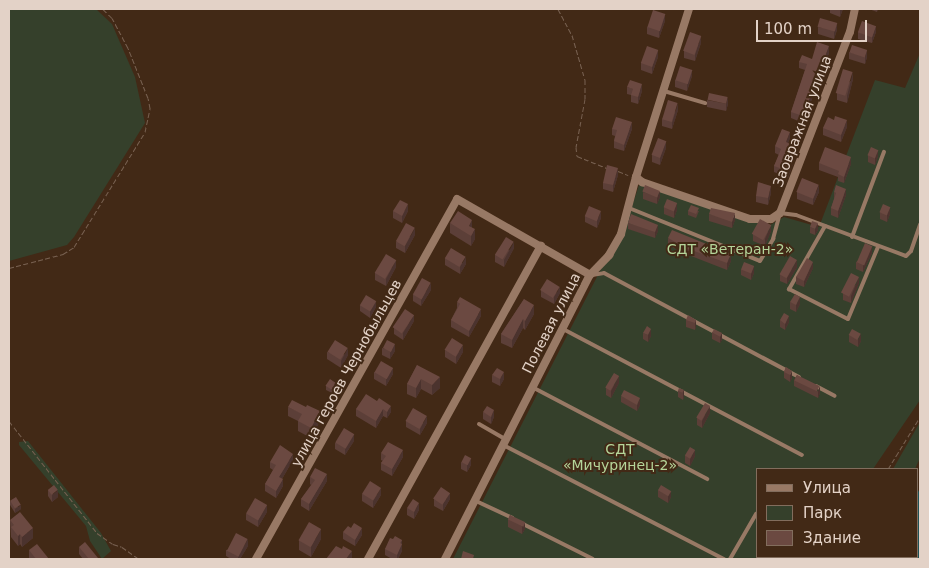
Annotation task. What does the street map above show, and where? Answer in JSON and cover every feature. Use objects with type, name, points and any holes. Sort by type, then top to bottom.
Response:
[{"type":"street","name":"Полевая улица","points":[[445,559],[590,275],[609,255],[621,234],[636,178],[690,9]]},
{"type":"street","name":"Заовражная улица","points":[[780,213],[850,32],[855,9]]},
{"type":"street","points":[[636,178],[642,182],[750,219],[771,219],[780,213]]},
{"type":"street","name":"улица героев Чернобыльцев","points":[[256,559],[457,199],[541,246]]},
{"type":"street","points":[[368,559],[541,246],[590,275]]},
{"type":"lane","points":[[663,91],[705,103]]},
{"type":"lane","points":[[852,237],[884,152]]},
{"type":"lane","points":[[628,208],[760,261],[773,238],[780,213],[796,215],[906,256],[911,251],[920,225]]},
{"type":"lane","points":[[825,226],[790,289],[848,320],[878,247]]},
{"type":"lane","points":[[590,275],[604,273],[802,378]]},
{"type":"lane","points":[[563,329],[802,455]]},
{"type":"lane","points":[[810,383],[835,396]]},
{"type":"lane","points":[[532,387],[707,479]]},
{"type":"lane","points":[[479,424],[504,442],[724,559]]},
{"type":"lane","points":[[474,500],[593,559]]},
{"type":"lane","points":[[730,559],[756,514]]},
{"type":"path","points":[[9,268],[63,254],[74,247],[145,132],[150,108],[148,98],[128,48],[112,18],[103,9]]},
{"type":"path","points":[[558,9],[572,35],[585,80],[586,99],[576,147],[577,156],[608,168]]},
{"type":"path","points":[[617,171],[636,178]]},
{"type":"path","points":[[889,468],[920,417]]},
{"type":"path","points":[[9,421],[97,533],[139,559]]},
{"type":"green space","points":[[9,9],[96,9],[112,24],[135,77],[145,123],[74,237],[67,245],[9,261]]},
{"type":"green space","name":"СДТ «Мичуринец-2»","points":[[920,53],[920,400],[874,468],[756,468],[756,558],[825,558],[453,559],[603,265],[620,243],[639,185],[770,225],[784,217],[819,227],[875,80],[905,88]]},
{"type":"green space","points":[[920,422],[920,458],[915,468],[894,468]]},
{"type":"green space","points":[[28,441],[101,533],[111,551],[102,559],[90,541],[86,526],[19,445],[19,442]]},
{"type":"water","points":[[920,488],[920,559],[879,559],[919,558]]},
{"type":"building","points":[[653,10],[665,14],[660,31],[647,27]]},
{"type":"building","points":[[820,18],[837,23],[835,32],[818,27]]},
{"type":"building","points":[[862,21],[876,26],[872,37],[858,32]]},
{"type":"building","points":[[690,32],[701,36],[694,55],[683,51]]},
{"type":"building","points":[[817,42],[829,46],[803,116],[791,112],[807,64],[799,62],[802,55],[812,59]]},
{"type":"building","points":[[852,45],[867,50],[865,58],[850,53]]},
{"type":"building","points":[[647,46],[658,50],[652,67],[641,63]]},
{"type":"building","points":[[680,66],[692,70],[688,84],[675,80]]},
{"type":"building","points":[[843,69],[853,72],[845,96],[836,93]]},
{"type":"building","points":[[630,80],[642,84],[638,97],[631,95],[633,89],[627,87]]},
{"type":"building","points":[[709,93],[728,97],[726,104],[708,100]]},
{"type":"building","points":[[668,100],[678,103],[672,122],[662,119]]},
{"type":"building","points":[[835,116],[847,120],[841,135],[823,128],[828,117],[834,120]]},
{"type":"building","points":[[616,117],[632,122],[624,145],[614,141],[617,130],[612,129]]},
{"type":"building","points":[[782,129],[790,132],[786,142],[793,145],[789,154],[793,156],[788,171],[774,166],[781,149],[775,146]]},
{"type":"building","points":[[658,138],[666,141],[660,158],[652,155]]},
{"type":"building","points":[[825,147],[851,157],[844,177],[838,174],[839,171],[819,163]]},
{"type":"building","points":[[871,147],[878,150],[875,158],[867,155]]},
{"type":"building","points":[[607,165],[618,168],[613,185],[603,183]]},
{"type":"building","points":[[802,178],[819,185],[813,199],[796,192]]},
{"type":"building","points":[[758,182],[771,186],[768,198],[756,196]]},
{"type":"building","points":[[645,185],[660,191],[657,197],[642,191]]},
{"type":"building","points":[[836,185],[846,189],[838,211],[831,208],[836,193],[834,192]]},
{"type":"building","points":[[667,199],[677,203],[674,211],[664,207]]},
{"type":"building","points":[[400,200],[408,204],[402,216],[393,211]]},
{"type":"building","points":[[883,204],[890,207],[887,215],[879,212]]},
{"type":"building","points":[[691,205],[699,208],[696,214],[688,211]]},
{"type":"building","points":[[589,206],[601,211],[597,221],[585,216]]},
{"type":"building","points":[[711,208],[735,213],[732,222],[709,214]]},
{"type":"building","points":[[458,211],[472,220],[469,226],[475,229],[471,236],[450,223]]},
{"type":"building","points":[[631,214],[658,225],[655,232],[628,223]]},
{"type":"building","points":[[760,219],[771,225],[763,240],[752,234]]},
{"type":"building","points":[[812,221],[818,223],[815,229],[810,227]]},
{"type":"building","points":[[406,223],[415,228],[405,246],[396,241]]},
{"type":"building","points":[[672,230],[731,254],[727,263],[686,248],[668,238]]},
{"type":"building","points":[[506,237],[514,242],[503,260],[495,255]]},
{"type":"building","points":[[865,243],[872,246],[864,265],[857,262]]},
{"type":"building","points":[[451,248],[466,257],[459,267],[445,258]]},
{"type":"building","points":[[386,254],[396,260],[385,279],[375,273]]},
{"type":"building","points":[[790,256],[797,260],[786,278],[780,274]]},
{"type":"building","points":[[807,258],[813,262],[804,281],[796,277]]},
{"type":"building","points":[[744,262],[754,266],[751,274],[741,269]]},
{"type":"building","points":[[851,273],[859,277],[849,297],[841,293]]},
{"type":"building","points":[[422,278],[431,283],[422,299],[413,295]]},
{"type":"building","points":[[547,279],[560,287],[553,298],[540,290]]},
{"type":"building","points":[[795,294],[800,297],[796,305],[790,302]]},
{"type":"building","points":[[366,295],[376,301],[370,311],[360,305]]},
{"type":"building","points":[[460,297],[481,309],[469,331],[451,320],[460,304],[457,302]]},
{"type":"building","points":[[524,299],[534,305],[525,321],[523,319],[512,340],[501,334]]},
{"type":"building","points":[[405,309],[414,315],[402,333],[393,327]]},
{"type":"building","points":[[784,313],[789,316],[785,324],[780,320]]},
{"type":"building","points":[[688,315],[696,320],[695,323],[686,320]]},
{"type":"building","points":[[647,326],[651,329],[648,335],[643,333]]},
{"type":"building","points":[[714,329],[722,333],[720,337],[712,333]]},
{"type":"building","points":[[852,329],[861,334],[857,340],[849,335]]},
{"type":"building","points":[[452,338],[463,345],[456,357],[445,350]]},
{"type":"building","points":[[335,340],[348,348],[340,360],[328,352]]},
{"type":"building","points":[[387,340],[395,344],[391,352],[383,348]]},
{"type":"building","points":[[381,361],[393,368],[387,379],[374,372]]},
{"type":"building","points":[[417,365],[440,377],[432,385],[421,379],[416,388],[407,384]]},
{"type":"building","points":[[786,367],[792,371],[790,375],[784,372]]},
{"type":"building","points":[[497,368],[504,372],[500,379],[492,375]]},
{"type":"building","points":[[614,373],[619,376],[610,391],[605,388]]},
{"type":"building","points":[[797,375],[819,386],[817,391],[794,380]]},
{"type":"building","points":[[330,379],[336,383],[331,390],[326,386]]},
{"type":"building","points":[[624,390],[640,398],[637,405],[621,396]]},
{"type":"building","points":[[366,394],[377,401],[379,398],[391,406],[387,412],[383,409],[376,421],[356,409]]},
{"type":"building","points":[[292,400],[320,411],[311,428],[298,421],[302,414],[288,407]]},
{"type":"building","points":[[705,403],[710,406],[701,421],[696,418]]},
{"type":"building","points":[[487,406],[494,410],[491,417],[483,412]]},
{"type":"building","points":[[413,408],[427,416],[419,429],[406,421]]},
{"type":"building","points":[[344,428],[354,434],[346,449],[335,443]]},
{"type":"building","points":[[388,442],[403,450],[392,469],[381,463],[386,456],[381,453]]},
{"type":"building","points":[[280,445],[293,454],[279,477],[283,479],[276,491],[265,484],[276,465],[270,462]]},
{"type":"building","points":[[690,447],[695,450],[690,459],[685,456]]},
{"type":"building","points":[[465,455],[471,458],[468,465],[461,462]]},
{"type":"building","points":[[315,468],[327,474],[309,504],[301,499],[315,480],[310,477]]},
{"type":"building","points":[[370,481],[381,488],[373,501],[362,494]]},
{"type":"building","points":[[54,485],[58,490],[52,495],[48,490]]},
{"type":"building","points":[[661,485],[671,491],[668,496],[658,490]]},
{"type":"building","points":[[441,487],[450,493],[442,505],[433,499]]},
{"type":"building","points":[[16,497],[21,505],[15,508],[10,501]]},
{"type":"building","points":[[255,498],[267,505],[258,521],[246,514]]},
{"type":"building","points":[[413,499],[419,503],[414,512],[407,508]]},
{"type":"building","points":[[20,512],[33,528],[22,537],[20,534],[18,536],[11,527],[14,525],[10,520]]},
{"type":"building","points":[[510,515],[525,522],[523,527],[508,520]]},
{"type":"building","points":[[309,522],[321,529],[311,547],[298,540]]},
{"type":"building","points":[[354,523],[362,528],[355,540],[343,532],[348,526],[351,528]]},
{"type":"building","points":[[236,533],[248,539],[239,557],[227,551]]},
{"type":"building","points":[[395,536],[402,540],[397,555],[385,549],[390,538],[393,539]]},
{"type":"building","points":[[85,542],[97,559],[89,559],[79,547]]},
{"type":"building","points":[[37,544],[49,559],[36,559],[29,550]]},
{"type":"building","points":[[336,546],[342,549],[343,546],[352,551],[346,559],[326,559]]},
{"type":"building","points":[[463,551],[474,555],[473,559],[461,559]]},
{"type":"park label","name":"СДТ «Ветеран-2»","points":[[730,249]]}]
